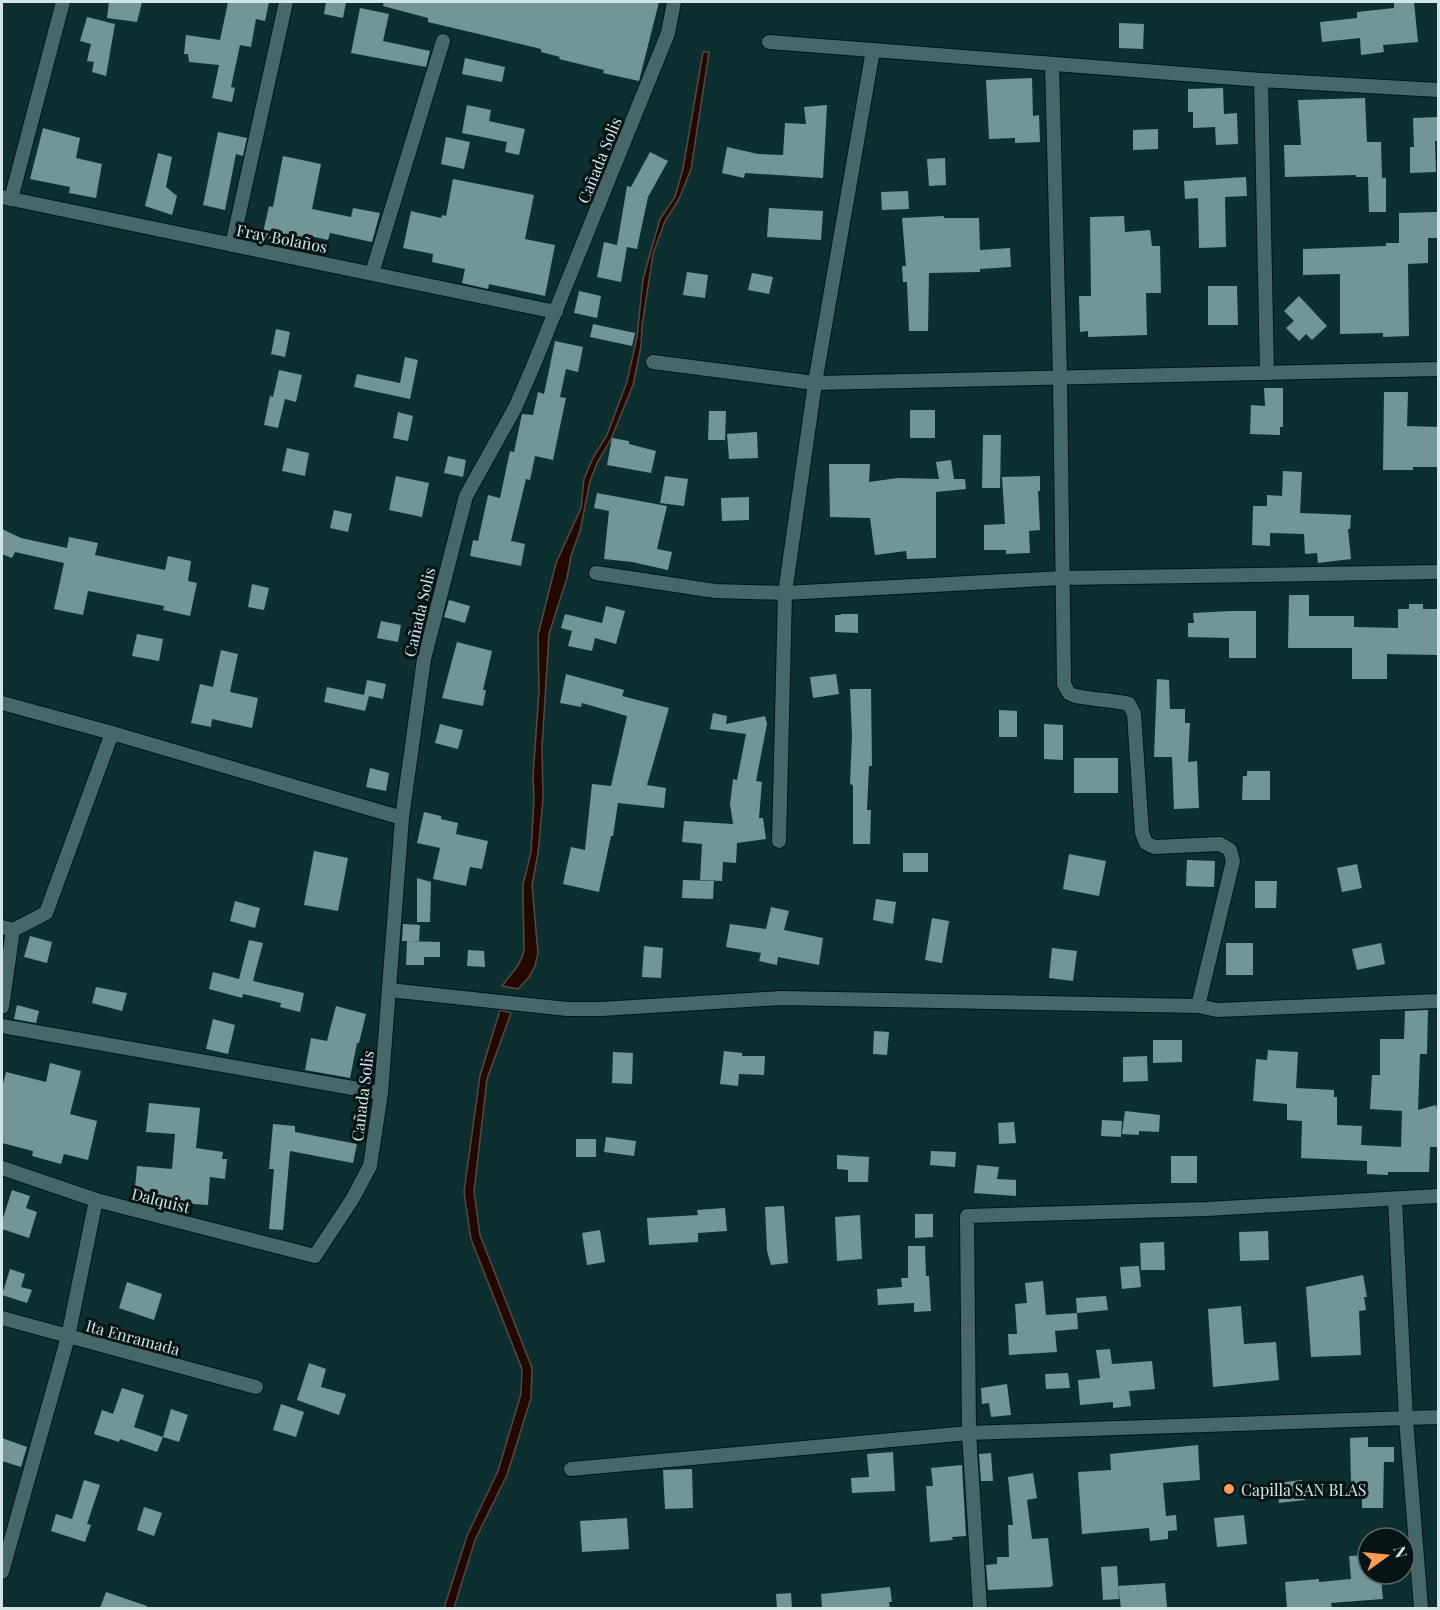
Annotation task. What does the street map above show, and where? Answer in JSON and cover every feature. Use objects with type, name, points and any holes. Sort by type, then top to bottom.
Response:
[{"type":"street","points":[[6,198],[63,2]]},
{"type":"street","points":[[232,245],[286,2]]},
{"type":"street","name":"Cañada Solis","points":[[315,1256],[353,1198],[370,1166],[381,1093],[402,818],[424,659],[466,496],[515,408],[556,312],[668,33],[674,2]]},
{"type":"street","points":[[372,273],[443,40]]},
{"type":"street","points":[[769,42],[1261,80],[1438,90]]},
{"type":"street","points":[[779,841],[785,593],[815,383],[873,50]]},
{"type":"street","points":[[1052,64],[1060,378],[1064,684],[1069,693],[1077,696],[1116,700],[1129,704],[1134,714],[1142,833],[1146,843],[1155,847],[1220,844],[1230,850],[1233,861],[1198,1006]]},
{"type":"street","points":[[1261,80],[1267,373]]},
{"type":"street","name":"Fray Bolaños","points":[[6,198],[556,312]]},
{"type":"street","points":[[652,362],[815,383],[1438,369]]},
{"type":"street","points":[[596,573],[715,591],[785,593],[1062,578],[1438,572]]},
{"type":"street","points":[[2,703],[402,818]]},
{"type":"street","points":[[2,1007],[7,928],[46,913],[112,733]]},
{"type":"street","points":[[389,990],[567,1009],[781,999],[1198,1006],[1217,1010],[1438,1000]]},
{"type":"street","points":[[2,1026],[381,1093]]},
{"type":"street","name":"Dalquist","points":[[2,1168],[96,1200],[315,1256]]},
{"type":"street","points":[[980,1608],[969,1433],[967,1216],[1196,1209],[1438,1196]]},
{"type":"street","points":[[2,1572],[6,1533],[68,1337],[96,1200]]},
{"type":"street","points":[[1395,1200],[1406,1419],[1421,1608]]},
{"type":"street","name":"Ita Enramada","points":[[2,1318],[256,1387]]},
{"type":"street","points":[[572,1468],[969,1433],[1438,1417]]},
{"type":"shaded area","points":[[703,52],[709,52],[691,169],[679,199],[665,221],[653,254],[641,346],[633,385],[611,439],[590,481],[580,531],[549,634],[542,747],[543,799],[538,853],[532,885],[538,953],[529,977],[518,989],[502,986],[518,965],[524,951],[523,885],[531,852],[539,691],[538,635],[556,563],[581,508],[584,479],[607,435],[627,382],[637,337],[643,279],[660,219],[675,197],[683,169]]},
{"type":"shaded area","points":[[500,1010],[511,1013],[487,1079],[474,1192],[480,1235],[532,1368],[531,1398],[507,1475],[475,1540],[454,1608],[444,1608],[467,1536],[498,1471],[521,1394],[522,1369],[471,1239],[464,1192],[480,1076]]},
{"type":"building","points":[[109,2],[142,2],[137,22],[107,18]]},
{"type":"building","points":[[228,2],[269,2],[265,21],[256,19],[251,47],[240,45],[231,87],[235,88],[232,102],[212,98],[219,65],[189,62],[188,54],[184,54],[186,35],[220,40]]},
{"type":"building","points":[[326,2],[346,2],[343,18],[324,14]]},
{"type":"building","points":[[384,2],[659,2],[639,81],[603,73],[604,70],[559,59],[560,57],[541,52],[541,49],[428,22],[428,18],[383,6]]},
{"type":"building","points":[[1394,2],[1414,2],[1418,42],[1383,45],[1384,52],[1361,55],[1360,38],[1322,42],[1320,22],[1357,18],[1357,12],[1394,8]]},
{"type":"building","points":[[360,8],[389,14],[383,41],[430,51],[426,67],[351,53]]},
{"type":"building","points":[[87,17],[115,24],[106,76],[92,72],[94,62],[87,61],[91,44],[80,41]]},
{"type":"building","points":[[1119,23],[1144,24],[1143,49],[1119,48]]},
{"type":"building","points":[[465,58],[505,67],[502,82],[462,74]]},
{"type":"building","points":[[1032,78],[1033,116],[1039,115],[1040,142],[1015,143],[1015,138],[989,139],[986,80]]},
{"type":"building","points":[[1223,88],[1224,114],[1237,113],[1238,144],[1216,145],[1215,127],[1193,128],[1193,112],[1188,112],[1188,89]]},
{"type":"building","points":[[1365,98],[1367,142],[1381,142],[1382,178],[1386,178],[1386,212],[1369,212],[1368,177],[1356,177],[1356,175],[1285,177],[1284,145],[1301,145],[1298,100]]},
{"type":"building","points":[[467,105],[491,110],[489,121],[525,129],[519,155],[505,152],[507,142],[462,133]]},
{"type":"building","points":[[827,105],[823,178],[745,173],[744,178],[722,173],[727,147],[758,154],[783,155],[785,123],[806,124],[804,107]]},
{"type":"building","points":[[1438,117],[1438,141],[1435,141],[1436,172],[1410,173],[1410,147],[1414,147],[1413,118]]},
{"type":"building","points":[[43,128],[80,138],[76,158],[102,164],[96,198],[69,193],[70,187],[30,179]]},
{"type":"building","points":[[1158,129],[1158,149],[1133,150],[1133,130]]},
{"type":"building","points":[[218,132],[247,138],[243,156],[236,154],[225,210],[203,205]]},
{"type":"building","points":[[446,137],[470,142],[464,169],[441,164]]},
{"type":"building","points":[[650,152],[668,161],[648,197],[637,249],[627,247],[621,282],[597,277],[604,242],[617,245],[627,186],[631,187]]},
{"type":"building","points":[[158,153],[172,157],[166,187],[177,196],[172,215],[145,206]]},
{"type":"building","points":[[283,156],[321,164],[312,209],[351,217],[353,208],[380,213],[372,242],[330,233],[328,240],[310,236],[308,247],[262,237],[269,206],[273,207]]},
{"type":"building","points":[[945,158],[946,185],[929,186],[927,159]]},
{"type":"building","points":[[1246,177],[1247,196],[1225,197],[1226,247],[1199,248],[1198,198],[1185,199],[1184,181]]},
{"type":"building","points":[[453,179],[534,195],[525,239],[555,245],[545,296],[489,284],[488,289],[462,283],[465,269],[432,262],[433,254],[403,248],[411,211],[441,218],[442,215],[446,216]]},
{"type":"building","points":[[908,191],[909,209],[882,210],[881,192]]},
{"type":"building","points":[[769,208],[823,211],[821,240],[767,237]]},
{"type":"building","points":[[1438,212],[1438,238],[1428,238],[1428,263],[1408,264],[1409,336],[1383,337],[1383,333],[1340,334],[1340,274],[1303,275],[1303,249],[1386,246],[1386,243],[1399,243],[1399,213]]},
{"type":"building","points":[[944,216],[944,218],[979,218],[980,250],[1010,248],[1011,267],[980,269],[980,272],[929,273],[928,331],[909,331],[907,282],[903,282],[902,266],[906,266],[902,218]]},
{"type":"building","points":[[1124,216],[1125,232],[1150,230],[1152,246],[1160,246],[1161,293],[1146,293],[1147,335],[1088,337],[1088,331],[1080,332],[1079,296],[1091,296],[1090,217]]},
{"type":"building","points":[[687,272],[708,275],[705,298],[683,295]]},
{"type":"building","points":[[752,273],[773,277],[769,294],[748,290]]},
{"type":"building","points":[[1208,286],[1237,286],[1238,325],[1208,325]]},
{"type":"building","points":[[579,291],[601,296],[597,318],[574,313]]},
{"type":"building","points":[[1299,296],[1327,326],[1312,340],[1306,334],[1299,341],[1286,328],[1294,321],[1284,311]]},
{"type":"building","points":[[593,324],[635,333],[632,346],[590,337]]},
{"type":"building","points":[[276,329],[290,332],[285,357],[271,354]]},
{"type":"building","points":[[555,341],[583,347],[578,372],[566,369],[560,397],[566,398],[553,460],[535,456],[530,480],[526,479],[511,541],[525,544],[521,566],[470,556],[473,540],[478,541],[488,495],[500,498],[510,451],[514,452],[522,414],[533,415],[538,392],[544,394]]},
{"type":"building","points":[[405,357],[418,360],[410,399],[354,387],[357,374],[400,383]]},
{"type":"building","points":[[279,370],[302,375],[296,402],[285,399],[278,428],[264,425],[270,396],[273,397]]},
{"type":"building","points":[[1264,388],[1283,388],[1283,427],[1280,427],[1280,435],[1250,434],[1251,405],[1265,406]]},
{"type":"building","points":[[1384,392],[1408,392],[1407,426],[1438,427],[1438,467],[1383,470]]},
{"type":"building","points":[[910,410],[935,410],[935,438],[910,438]]},
{"type":"building","points":[[709,411],[726,411],[725,440],[708,440]]},
{"type":"building","points":[[398,412],[413,416],[408,441],[393,438]]},
{"type":"building","points":[[757,432],[758,458],[729,459],[727,434]]},
{"type":"building","points":[[983,435],[1001,435],[1000,488],[982,488]]},
{"type":"building","points":[[612,438],[629,441],[629,444],[656,451],[651,473],[607,465]]},
{"type":"building","points":[[287,448],[309,453],[305,476],[282,471]]},
{"type":"building","points":[[448,456],[466,460],[463,477],[444,473]]},
{"type":"building","points":[[951,460],[954,479],[965,479],[966,489],[936,492],[936,558],[907,559],[906,551],[875,555],[870,518],[830,517],[829,464],[870,464],[869,482],[898,478],[939,479],[936,462]]},
{"type":"building","points":[[1283,471],[1302,472],[1300,513],[1351,515],[1350,529],[1348,529],[1351,559],[1318,563],[1317,553],[1305,554],[1304,534],[1270,533],[1270,546],[1252,545],[1253,506],[1267,506],[1267,495],[1282,496]]},
{"type":"building","points":[[396,476],[429,483],[422,517],[389,510]]},
{"type":"building","points":[[665,476],[688,479],[684,506],[660,503]]},
{"type":"building","points":[[1040,476],[1040,491],[1038,491],[1040,530],[1029,531],[1030,553],[1006,554],[1006,550],[984,550],[984,525],[1005,524],[1002,477]]},
{"type":"building","points":[[597,493],[667,506],[657,549],[672,552],[668,570],[604,559],[609,511],[594,508]]},
{"type":"building","points":[[749,497],[749,520],[722,521],[721,498]]},
{"type":"building","points":[[334,510],[352,514],[348,532],[330,528]]},
{"type":"building","points":[[2,529],[21,538],[67,548],[69,537],[98,543],[95,555],[165,570],[168,556],[191,561],[188,581],[197,583],[190,616],[163,610],[164,606],[88,591],[83,615],[54,609],[64,563],[15,552],[12,558],[2,554]]},
{"type":"building","points":[[252,584],[269,588],[264,610],[248,607]]},
{"type":"building","points":[[1289,595],[1309,595],[1309,616],[1354,616],[1354,627],[1398,628],[1398,609],[1409,609],[1409,604],[1423,604],[1423,609],[1438,609],[1438,655],[1387,654],[1387,679],[1352,679],[1352,648],[1288,648]]},
{"type":"building","points":[[449,600],[470,606],[465,623],[444,617]]},
{"type":"building","points":[[606,606],[625,611],[616,644],[595,638],[592,651],[568,646],[572,631],[561,628],[565,614],[602,623]]},
{"type":"building","points":[[1256,611],[1256,658],[1229,658],[1229,638],[1188,637],[1188,623],[1194,623],[1193,613]]},
{"type":"building","points":[[858,614],[858,633],[835,632],[835,615]]},
{"type":"building","points":[[381,621],[401,625],[398,642],[377,638]]},
{"type":"building","points":[[137,634],[163,639],[159,661],[132,656]]},
{"type":"building","points":[[457,642],[492,651],[483,690],[486,690],[483,706],[442,698]]},
{"type":"building","points":[[221,650],[238,654],[230,692],[258,698],[252,728],[212,719],[211,727],[191,723],[200,684],[213,687]]},
{"type":"building","points":[[566,674],[624,690],[622,696],[669,708],[647,785],[666,788],[664,808],[618,803],[613,836],[611,836],[599,892],[563,884],[571,847],[585,850],[592,784],[611,786],[627,716],[582,703],[581,707],[560,703]]},
{"type":"building","points":[[836,674],[839,694],[813,698],[810,677]]},
{"type":"building","points":[[1157,679],[1169,680],[1170,709],[1185,709],[1185,723],[1190,723],[1188,762],[1197,761],[1199,808],[1174,809],[1172,757],[1154,757]]},
{"type":"building","points":[[367,680],[386,684],[383,699],[369,696],[365,711],[324,702],[327,687],[364,695]]},
{"type":"building","points":[[850,689],[871,689],[872,766],[869,766],[867,810],[871,810],[870,844],[853,844],[853,785],[850,784],[852,736]]},
{"type":"building","points":[[999,710],[1017,711],[1017,737],[999,737]]},
{"type":"building","points":[[713,713],[727,716],[726,724],[765,716],[767,724],[756,781],[762,782],[759,818],[763,818],[766,839],[737,843],[736,863],[723,862],[722,881],[700,880],[702,844],[682,842],[684,821],[733,824],[730,804],[733,779],[737,780],[746,734],[710,729]]},
{"type":"building","points":[[440,724],[463,730],[458,749],[435,743]]},
{"type":"building","points":[[1044,724],[1063,725],[1063,760],[1044,759]]},
{"type":"building","points":[[1074,758],[1118,758],[1118,793],[1074,793]]},
{"type":"building","points":[[370,768],[389,773],[386,791],[366,787]]},
{"type":"building","points":[[1247,771],[1270,771],[1270,800],[1242,800],[1243,776],[1247,776]]},
{"type":"building","points":[[424,812],[458,823],[456,834],[488,841],[482,869],[470,867],[466,886],[433,879],[440,848],[417,843]]},
{"type":"building","points":[[314,851],[348,858],[338,911],[304,905]]},
{"type":"building","points":[[903,853],[928,853],[928,872],[903,872]]},
{"type":"building","points":[[1069,854],[1106,861],[1099,896],[1063,889]]},
{"type":"building","points":[[1187,860],[1215,861],[1214,887],[1186,886]]},
{"type":"building","points":[[1357,864],[1362,888],[1342,892],[1337,868]]},
{"type":"building","points":[[417,878],[431,882],[430,922],[417,922]]},
{"type":"building","points":[[683,880],[714,881],[713,899],[682,898]]},
{"type":"building","points":[[1255,881],[1277,881],[1276,908],[1255,908]]},
{"type":"building","points":[[876,899],[896,902],[893,924],[873,920]]},
{"type":"building","points":[[235,901],[260,908],[255,928],[230,921]]},
{"type":"building","points":[[771,907],[789,911],[784,930],[823,938],[819,965],[778,957],[777,965],[759,961],[761,953],[726,947],[730,924],[766,929]]},
{"type":"building","points":[[932,918],[949,921],[942,963],[925,960]]},
{"type":"building","points":[[403,924],[420,925],[419,941],[402,941]]},
{"type":"building","points":[[30,936],[52,942],[47,963],[24,957]]},
{"type":"building","points":[[249,940],[263,943],[253,981],[304,993],[300,1012],[280,1007],[281,1003],[243,994],[242,998],[209,989],[213,972],[239,979]]},
{"type":"building","points":[[407,941],[440,942],[440,957],[424,957],[424,965],[406,965]]},
{"type":"building","points":[[1226,943],[1253,943],[1253,975],[1226,975]]},
{"type":"building","points":[[1381,943],[1385,964],[1357,970],[1352,949]]},
{"type":"building","points":[[644,946],[663,948],[661,978],[642,977]]},
{"type":"building","points":[[1052,948],[1077,951],[1073,981],[1049,978]]},
{"type":"building","points":[[468,950],[484,951],[485,967],[467,966]]},
{"type":"building","points":[[96,987],[127,993],[122,1011],[92,1003]]},
{"type":"building","points":[[17,1005],[39,1011],[36,1023],[14,1019]]},
{"type":"building","points":[[336,1006],[366,1014],[350,1078],[305,1070],[311,1038],[327,1041]]},
{"type":"building","points":[[1428,1010],[1427,1054],[1420,1054],[1418,1110],[1436,1105],[1438,1115],[1438,1147],[1430,1147],[1429,1172],[1367,1174],[1367,1161],[1301,1158],[1302,1121],[1287,1120],[1287,1104],[1253,1101],[1256,1059],[1267,1060],[1268,1050],[1298,1052],[1296,1088],[1334,1090],[1334,1097],[1337,1097],[1337,1125],[1362,1126],[1361,1145],[1401,1147],[1402,1111],[1370,1109],[1372,1075],[1380,1075],[1380,1039],[1404,1039],[1405,1011]]},
{"type":"building","points":[[213,1019],[235,1025],[228,1054],[206,1049]]},
{"type":"building","points":[[874,1031],[889,1032],[887,1055],[873,1054]]},
{"type":"building","points":[[1153,1040],[1182,1040],[1182,1062],[1153,1063]]},
{"type":"building","points":[[724,1051],[742,1053],[742,1056],[765,1056],[764,1075],[739,1074],[738,1086],[720,1084]]},
{"type":"building","points":[[613,1052],[633,1053],[632,1084],[612,1083]]},
{"type":"building","points":[[1147,1056],[1148,1081],[1123,1082],[1123,1057]]},
{"type":"building","points":[[50,1063],[81,1071],[70,1114],[97,1121],[88,1160],[64,1154],[61,1164],[32,1156],[33,1151],[2,1143],[2,1088],[6,1072],[46,1082]]},
{"type":"building","points":[[149,1103],[200,1108],[196,1148],[223,1152],[222,1159],[227,1159],[225,1179],[210,1177],[208,1205],[134,1200],[137,1166],[172,1169],[175,1134],[146,1132]]},
{"type":"building","points":[[1125,1111],[1160,1115],[1159,1132],[1139,1131],[1139,1135],[1122,1134]]},
{"type":"building","points":[[1102,1120],[1122,1121],[1121,1137],[1101,1136]]},
{"type":"building","points":[[1014,1122],[1016,1143],[999,1144],[998,1123]]},
{"type":"building","points":[[273,1124],[295,1126],[295,1132],[357,1144],[353,1163],[290,1151],[283,1230],[269,1229],[274,1169],[269,1169]]},
{"type":"building","points":[[606,1137],[636,1141],[634,1156],[604,1152]]},
{"type":"building","points":[[576,1139],[596,1139],[596,1157],[576,1157]]},
{"type":"building","points":[[931,1151],[956,1152],[955,1167],[930,1165]]},
{"type":"building","points":[[837,1155],[869,1157],[868,1182],[848,1182],[848,1170],[837,1169]]},
{"type":"building","points":[[1171,1156],[1197,1156],[1197,1183],[1171,1183]]},
{"type":"building","points":[[977,1165],[999,1167],[997,1179],[1016,1180],[1016,1196],[974,1193]]},
{"type":"building","points":[[12,1190],[30,1196],[26,1208],[37,1212],[29,1238],[2,1229],[2,1221]]},
{"type":"building","points":[[784,1206],[788,1263],[771,1265],[767,1251],[765,1207]]},
{"type":"building","points":[[725,1208],[727,1231],[698,1233],[698,1242],[649,1245],[647,1218],[698,1215],[697,1210]]},
{"type":"building","points":[[915,1214],[933,1214],[933,1237],[915,1238]]},
{"type":"building","points":[[860,1215],[862,1259],[837,1261],[835,1217]]},
{"type":"building","points":[[600,1230],[605,1262],[587,1265],[582,1233]]},
{"type":"building","points":[[1268,1231],[1269,1260],[1240,1261],[1239,1232]]},
{"type":"building","points":[[1164,1242],[1165,1270],[1141,1270],[1140,1243]]},
{"type":"building","points":[[908,1246],[925,1246],[931,1311],[914,1312],[914,1303],[878,1305],[877,1289],[902,1287],[901,1278],[908,1278]]},
{"type":"building","points":[[1139,1266],[1141,1287],[1122,1289],[1120,1267]]},
{"type":"building","points":[[10,1269],[25,1274],[21,1287],[32,1290],[27,1303],[2,1295]]},
{"type":"building","points":[[1363,1275],[1367,1297],[1364,1297],[1366,1310],[1359,1311],[1361,1355],[1311,1357],[1306,1287]]},
{"type":"building","points":[[1043,1281],[1046,1315],[1077,1313],[1078,1329],[1055,1331],[1057,1352],[1009,1355],[1008,1334],[1017,1334],[1015,1304],[1027,1303],[1025,1283]]},
{"type":"building","points":[[127,1282],[162,1294],[154,1320],[119,1308]]},
{"type":"building","points":[[1106,1296],[1108,1310],[1077,1313],[1076,1298]]},
{"type":"building","points":[[1241,1306],[1244,1344],[1276,1342],[1279,1380],[1213,1387],[1208,1309]]},
{"type":"building","points":[[1110,1349],[1112,1364],[1152,1361],[1155,1389],[1129,1391],[1131,1406],[1113,1408],[1113,1402],[1080,1405],[1078,1380],[1100,1378],[1096,1350]]},
{"type":"building","points":[[309,1363],[326,1369],[321,1387],[346,1394],[339,1415],[297,1400]]},
{"type":"building","points":[[1068,1373],[1070,1388],[1046,1389],[1045,1374]]},
{"type":"building","points":[[1007,1384],[1011,1415],[991,1417],[989,1403],[982,1404],[981,1388]]},
{"type":"building","points":[[122,1388],[144,1395],[134,1427],[163,1437],[157,1452],[120,1439],[119,1442],[94,1434],[102,1410],[113,1414]]},
{"type":"building","points":[[281,1404],[304,1412],[296,1437],[273,1430]]},
{"type":"building","points":[[171,1409],[188,1415],[179,1442],[163,1437]]},
{"type":"building","points":[[1368,1437],[1368,1447],[1394,1447],[1394,1462],[1384,1462],[1383,1508],[1362,1508],[1362,1484],[1351,1485],[1350,1438]]},
{"type":"building","points":[[2,1438],[27,1447],[21,1467],[2,1461]]},
{"type":"building","points":[[1198,1445],[1200,1480],[1163,1483],[1166,1516],[1176,1515],[1177,1530],[1168,1531],[1168,1539],[1150,1541],[1149,1528],[1082,1534],[1078,1472],[1111,1470],[1110,1454]]},
{"type":"building","points":[[893,1452],[895,1491],[852,1493],[851,1478],[869,1477],[867,1454]]},
{"type":"building","points":[[991,1453],[993,1481],[981,1481],[979,1454]]},
{"type":"building","points":[[962,1465],[966,1536],[952,1537],[953,1540],[930,1542],[926,1486],[933,1486],[931,1468]]},
{"type":"building","points":[[692,1469],[693,1508],[665,1509],[663,1470]]},
{"type":"building","points":[[1033,1473],[1037,1498],[1027,1500],[1032,1539],[1048,1538],[1053,1585],[1051,1587],[988,1590],[986,1565],[997,1564],[997,1557],[1009,1557],[1008,1525],[1013,1525],[1008,1477]]},
{"type":"building","points":[[84,1480],[100,1485],[87,1524],[91,1525],[85,1542],[51,1531],[56,1514],[72,1519]]},
{"type":"building","points":[[1302,1480],[1305,1500],[1279,1503],[1277,1483]]},
{"type":"building","points":[[144,1507],[162,1513],[154,1536],[137,1530]]},
{"type":"building","points":[[1244,1515],[1247,1544],[1217,1547],[1214,1518]]},
{"type":"building","points":[[627,1518],[629,1549],[582,1552],[580,1521]]},
{"type":"building","points":[[1349,1556],[1356,1556],[1356,1586],[1382,1586],[1383,1599],[1331,1603],[1332,1608],[1287,1608],[1285,1582],[1351,1579]]},
{"type":"building","points":[[1117,1566],[1119,1599],[1103,1600],[1101,1567]]},
{"type":"building","points":[[1165,1583],[1167,1607],[1121,1608],[1118,1586]]},
{"type":"building","points":[[890,1587],[892,1602],[889,1602],[890,1608],[822,1608],[821,1594]]},
{"type":"building","points":[[106,1592],[147,1606],[147,1608],[100,1608]]},
{"type":"building","points":[[791,1593],[792,1608],[777,1608],[776,1594]]},
{"type":"place","name":"Capilla SAN BLAS","points":[[1229,1489]]}]
